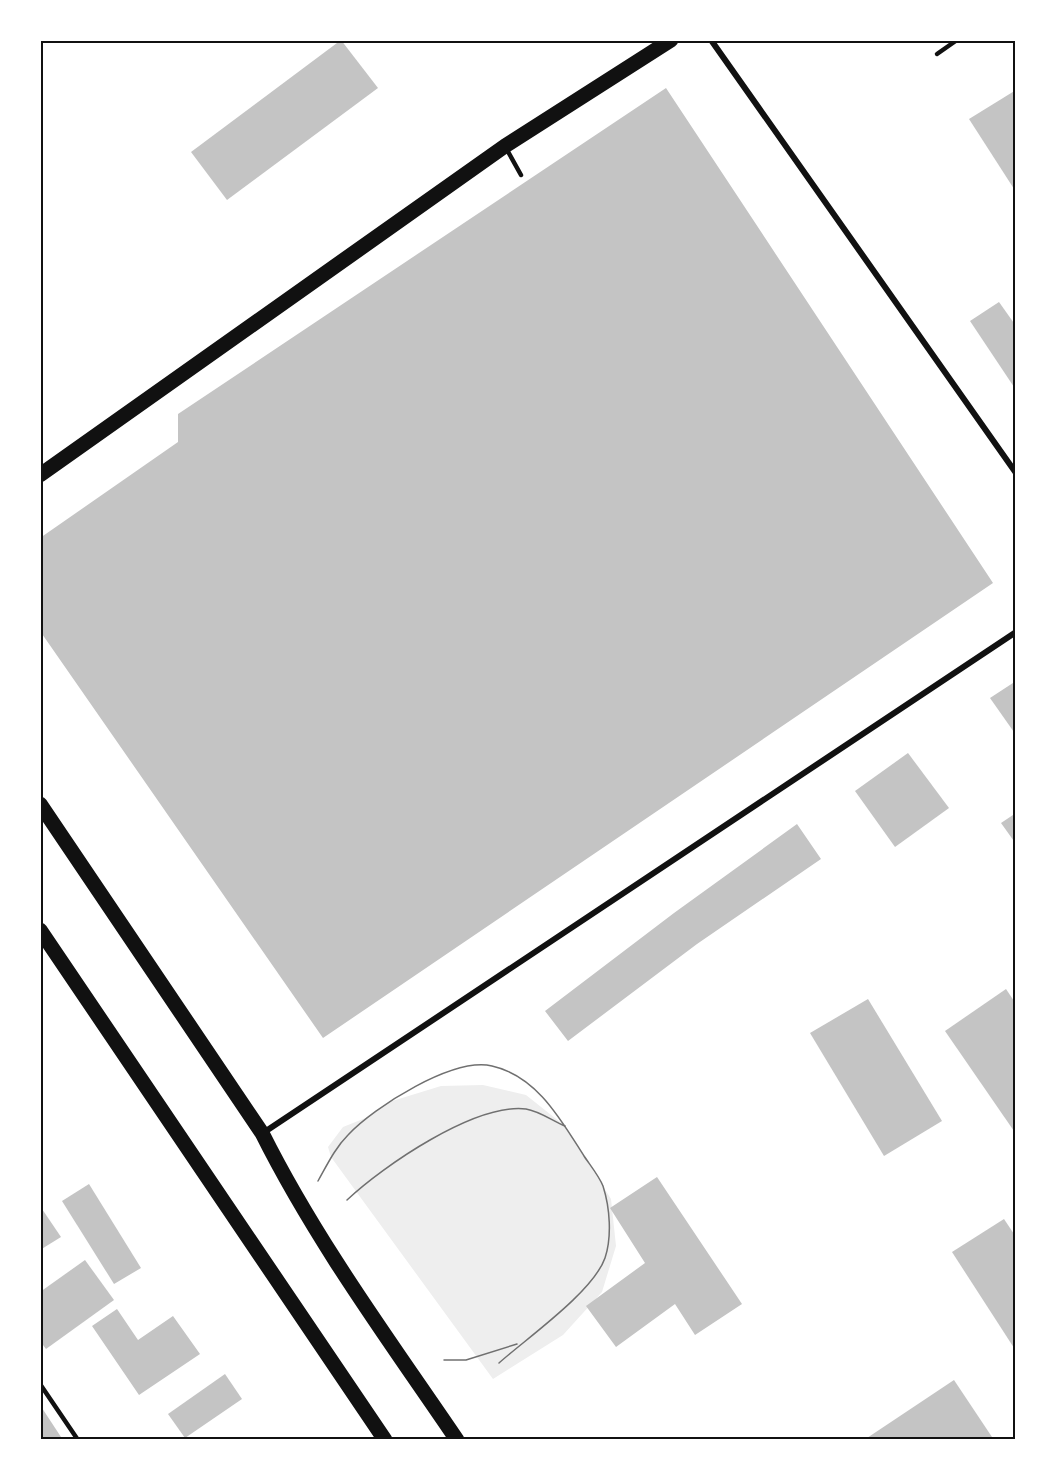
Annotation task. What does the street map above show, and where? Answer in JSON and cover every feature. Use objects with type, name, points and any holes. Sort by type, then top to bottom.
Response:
[{"type":"main road","points":[[40,474],[505,146],[671,40]]},
{"type":"main road","points":[[40,804],[262,1133],[285,1180],[370,1313],[456,1440]]},
{"type":"main road","points":[[40,930],[384,1440]]},
{"type":"street","points":[[711,40],[1016,473]]},
{"type":"street","points":[[262,1133],[1016,632]]},
{"type":"lane","points":[[937,54],[957,40]]},
{"type":"lane","points":[[505,146],[521,175]]},
{"type":"lane","points":[[40,1384],[78,1440]]},
{"type":"shaded area","points":[[483,1085],[526,1095],[565,1126],[611,1199],[616,1246],[602,1292],[563,1335],[493,1379],[331,1157],[328,1147],[343,1127],[368,1117],[389,1102],[441,1086]]},
{"type":"building","points":[[341,40],[378,88],[227,200],[191,152]]},
{"type":"building","points":[[666,88],[993,583],[323,1038],[40,631],[40,538],[178,442],[178,414]]},
{"type":"building","points":[[1016,90],[1016,192],[969,119]]},
{"type":"building","points":[[999,302],[1016,326],[1016,390],[970,321]]},
{"type":"building","points":[[1016,681],[1016,735],[990,698]]},
{"type":"building","points":[[908,753],[949,808],[895,847],[855,791]]},
{"type":"building","points":[[1016,813],[1016,844],[1001,823]]},
{"type":"building","points":[[797,824],[821,859],[697,944],[568,1041],[545,1011],[674,913]]},
{"type":"building","points":[[1006,989],[1016,1004],[1016,1134],[945,1031]]},
{"type":"building","points":[[868,999],[942,1121],[884,1156],[810,1033]]},
{"type":"building","points":[[657,1177],[742,1304],[695,1335],[675,1304],[616,1347],[586,1306],[645,1263],[610,1208]]},
{"type":"building","points":[[89,1184],[141,1268],[114,1284],[62,1201]]},
{"type":"building","points":[[40,1206],[61,1237],[40,1250]]},
{"type":"building","points":[[1004,1219],[1016,1237],[1016,1351],[952,1252]]},
{"type":"building","points":[[85,1260],[114,1300],[46,1349],[40,1341],[40,1292]]},
{"type":"building","points":[[117,1309],[138,1340],[173,1316],[200,1354],[139,1395],[92,1326]]},
{"type":"building","points":[[225,1374],[242,1399],[185,1438],[168,1414]]},
{"type":"building","points":[[954,1380],[994,1440],[864,1440]]},
{"type":"building","points":[[40,1405],[63,1440],[43,1440],[40,1435]]},
{"type":"tram line","points":[[318,1181],[339,1145],[360,1124],[395,1098],[436,1076],[476,1065],[492,1066],[508,1071],[535,1089],[557,1114],[601,1182],[609,1213],[609,1241],[605,1258],[598,1271],[574,1300],[499,1363]]},
{"type":"tram line","points":[[347,1200],[406,1155],[456,1126],[482,1116],[505,1110],[526,1109],[565,1126]]},
{"type":"tram line","points":[[444,1360],[466,1360],[517,1344]]}]
